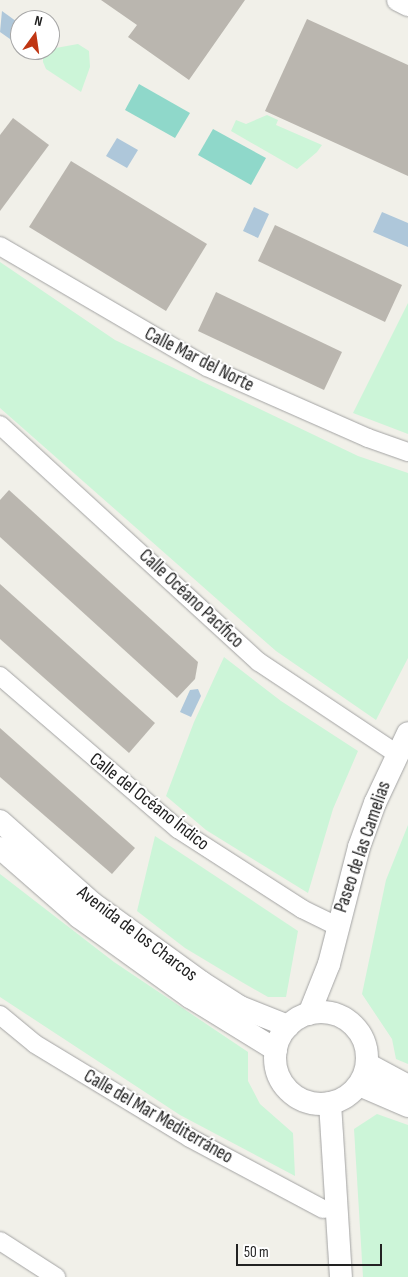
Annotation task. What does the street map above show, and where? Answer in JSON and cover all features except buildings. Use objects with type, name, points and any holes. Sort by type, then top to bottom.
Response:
[{"type":"street","points":[[398,0],[408,5]]},
{"type":"street","name":"Calle Mar del Norte","points":[[0,246],[207,368],[368,438],[408,452]]},
{"type":"street","name":"Calle Océano Pacífico","points":[[0,425],[259,662],[397,754]]},
{"type":"street","name":"Calle del Océano Índico","points":[[0,676],[178,829],[302,909],[337,926]]},
{"type":"street","name":"Paseo de las Camelias","points":[[329,964],[337,926],[359,847],[397,754],[408,733]]},
{"type":"street","name":"Avenida de los Charcos","points":[[0,821],[92,903],[201,982],[240,1007],[288,1026]]},
{"type":"street","name":"Avenida de los Charcos","points":[[0,848],[79,917],[190,997],[276,1050]]},
{"type":"street","points":[[308,1014],[329,964]]},
{"type":"street","points":[[329,964],[339,1016],[362,1037],[363,1075],[344,1098],[323,1104],[295,1096],[284,1086],[277,1073],[276,1050],[288,1026],[308,1014],[339,1016]]},
{"type":"street","name":"Calle del Mar Mediterráneo","points":[[0,1015],[34,1044],[190,1138],[322,1208]]},
{"type":"street","points":[[363,1075],[408,1086]]},
{"type":"street","points":[[363,1075],[408,1106]]},
{"type":"street","points":[[323,1104],[322,1208],[327,1277]]},
{"type":"street","points":[[323,1104],[341,1277]]},
{"type":"street","points":[[0,1241],[56,1277]]},
{"type":"green space","points":[[78,44],[89,51],[90,67],[81,92],[46,69],[43,60],[60,60],[60,47]]},
{"type":"green space","points":[[267,115],[278,120],[276,125],[322,145],[317,152],[297,169],[231,131],[236,120],[246,124]]},
{"type":"green space","points":[[0,262],[115,340],[358,456],[408,473],[408,658],[376,720],[276,651],[0,408]]},
{"type":"green space","points":[[408,303],[408,434],[353,413]]},
{"type":"green space","points":[[224,657],[281,701],[358,751],[333,809],[308,893],[206,830],[166,796],[194,722]]},
{"type":"green space","points":[[408,825],[408,1064],[396,1059],[392,1039],[362,994],[386,880]]},
{"type":"green space","points":[[155,836],[298,931],[286,997],[268,997],[240,981],[185,948],[137,911]]},
{"type":"green space","points":[[0,874],[114,962],[248,1052],[248,1081],[260,1104],[293,1133],[295,1176],[180,1115],[0,997]]},
{"type":"green space","points":[[377,1114],[408,1125],[408,1277],[363,1277],[354,1129]]},
{"type":"shaded area","points":[[2,11],[10,17],[10,39],[0,32]]},
{"type":"shaded area","points":[[139,84],[190,113],[175,138],[125,110]]},
{"type":"shaded area","points":[[213,129],[266,158],[251,185],[198,155]]},
{"type":"shaded area","points":[[117,138],[138,150],[127,168],[106,156]]},
{"type":"shaded area","points":[[254,207],[269,214],[258,238],[243,231]]},
{"type":"shaded area","points":[[382,212],[408,223],[408,247],[373,232]]},
{"type":"shaded area","points":[[198,689],[201,696],[191,717],[180,712],[190,690]]}]
